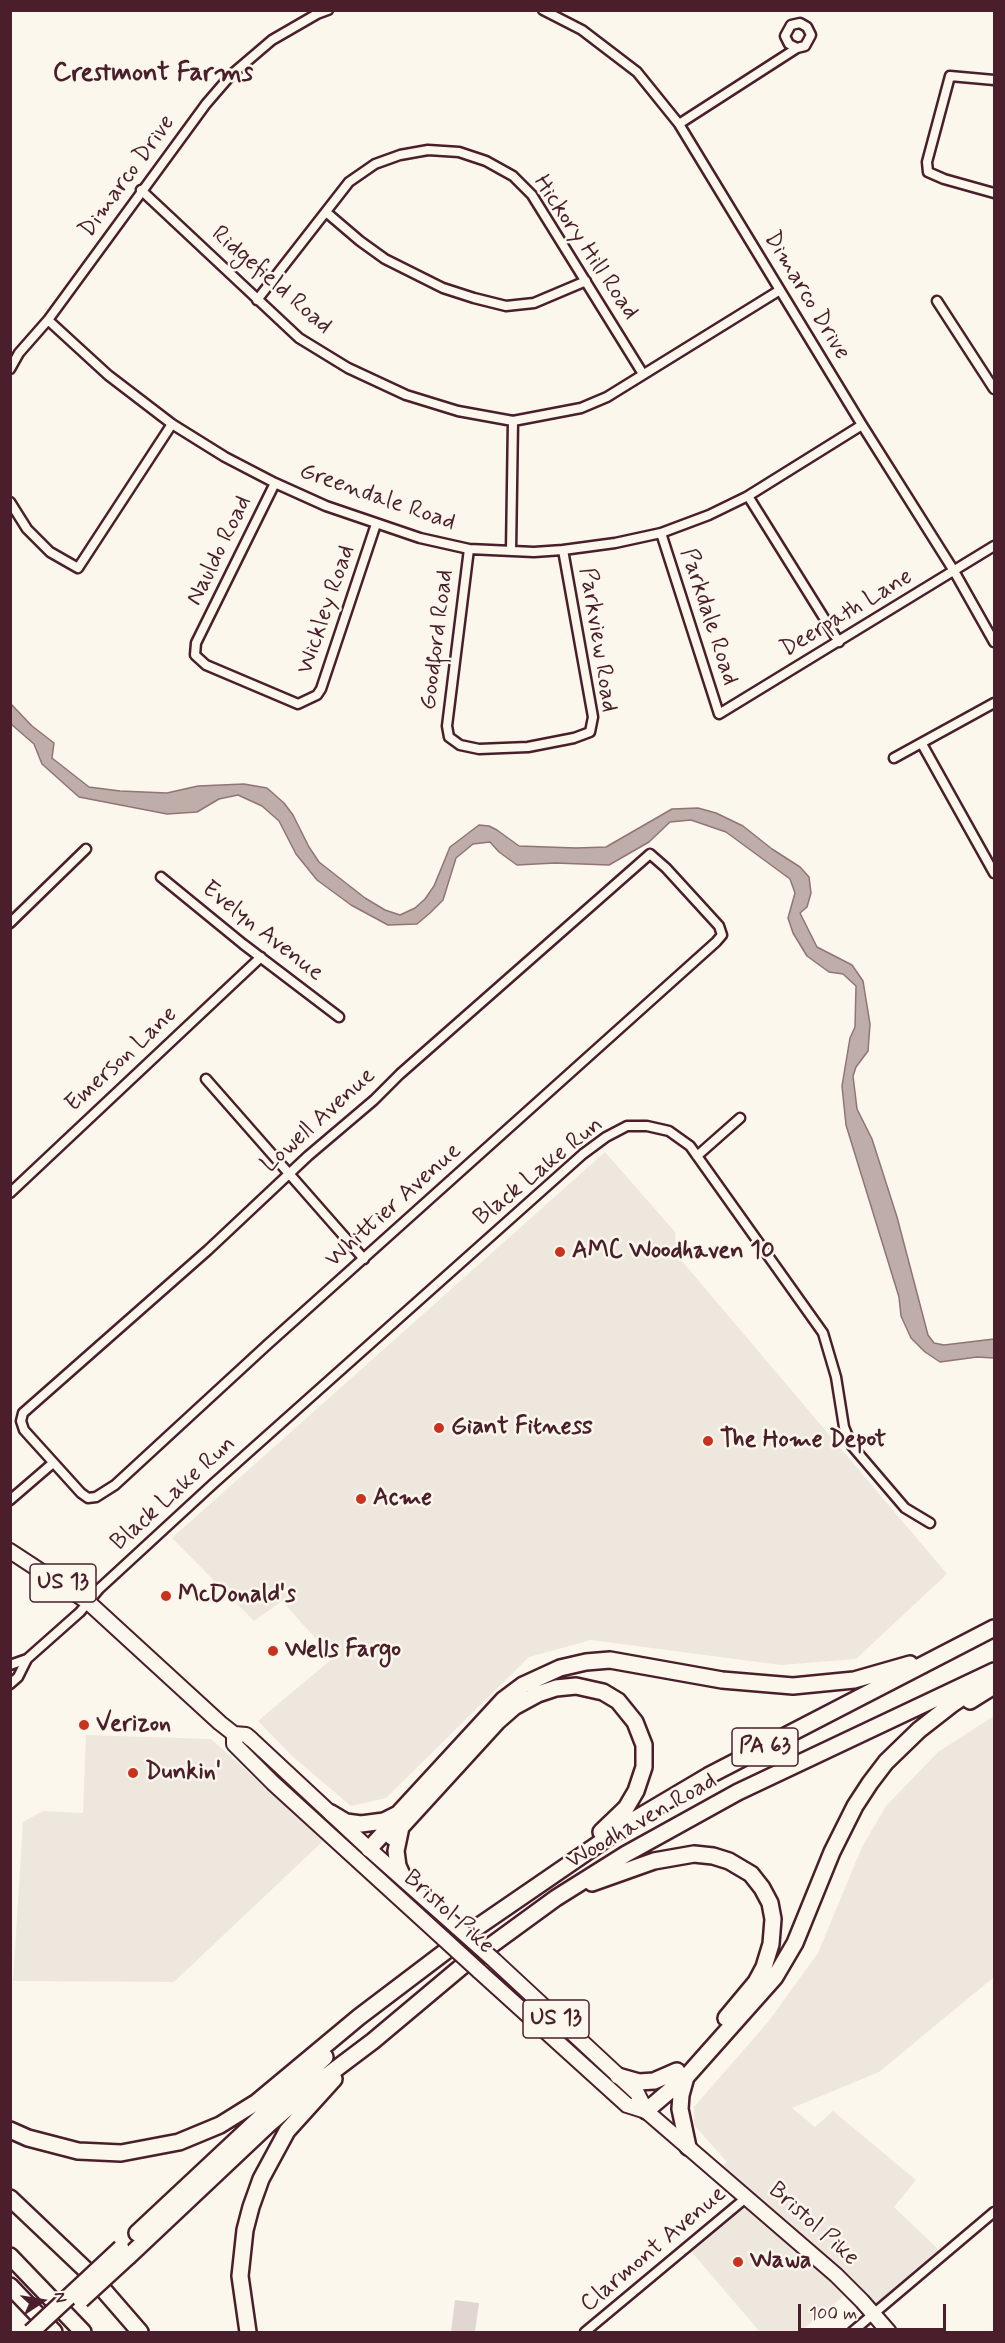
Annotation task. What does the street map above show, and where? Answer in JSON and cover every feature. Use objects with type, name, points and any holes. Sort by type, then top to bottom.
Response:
[{"type":"highway","points":[[793,1686],[850,1677],[889,1666],[933,1651],[994,1618]]},
{"type":"highway","points":[[372,1852],[503,1700],[523,1685],[560,1668],[592,1661],[621,1661],[732,1682],[793,1686],[824,1685],[876,1675],[942,1651],[994,1627]]},
{"type":"highway","name":"Woodhaven Road","points":[[413,1975],[544,1881],[666,1800],[994,1627]]},
{"type":"highway","name":"Woodhaven Road","points":[[373,2041],[460,1968],[556,1898],[626,1854],[738,1792],[994,1671]]},
{"type":"highway","points":[[646,2111],[759,1996],[779,1971],[795,1943],[842,1833],[870,1783],[899,1749],[951,1704],[994,1678]]},
{"type":"highway","points":[[404,1879],[398,1866],[396,1851],[400,1820],[498,1721],[521,1702],[538,1694],[566,1686],[585,1687],[603,1692],[624,1708],[639,1730],[645,1753],[642,1775],[631,1800],[619,1816],[544,1881]]},
{"type":"highway","points":[[842,1833],[877,1786],[919,1738],[967,1702],[994,1686]]},
{"type":"highway","points":[[332,1813],[346,1822],[361,1824],[400,1820]]},
{"type":"highway","points":[[556,1898],[625,1870],[666,1858],[694,1854],[713,1856],[737,1864],[751,1874],[762,1888],[770,1904],[773,1919],[771,1944],[764,1967],[750,1990],[682,2074],[680,2109],[688,2146]]},
{"type":"highway","points":[[10,2130],[54,2146],[100,2153],[138,2151],[168,2145],[198,2135],[220,2125],[257,2102],[413,1975]]},
{"type":"highway","points":[[46,2332],[125,2252],[413,1975]]},
{"type":"highway","points":[[31,2332],[125,2252],[291,2104],[373,2041]]},
{"type":"highway","points":[[248,2332],[241,2292],[241,2255],[248,2218],[261,2179],[287,2131],[297,2118],[373,2041]]},
{"type":"highway","points":[[618,2076],[639,2082],[682,2074]]},
{"type":"highway","points":[[10,2198],[88,2272],[140,2332]]},
{"type":"highway","points":[[10,2256],[83,2332]]},
{"type":"highway","points":[[10,2286],[54,2332]]},
{"type":"main road","name":"Bristol Pike","points":[[10,1551],[88,1602],[234,1734],[246,1734],[637,2093],[646,2111]]},
{"type":"main road","name":"Bristol Pike","points":[[234,1734],[234,1744],[361,1864],[627,2105],[646,2111],[843,2281],[889,2332]]},
{"type":"main road","points":[[361,1864],[372,1852]]},
{"type":"street","name":"Dimarco Drive","points":[[10,369],[18,353],[48,320],[141,190],[206,104],[231,75],[272,40],[328,10]]},
{"type":"street","name":"Dimarco Drive","points":[[543,10],[582,30],[637,72],[679,124],[862,425],[954,571],[994,642]]},
{"type":"street","points":[[679,124],[797,48]]},
{"type":"street","points":[[994,80],[950,76],[927,162],[928,172],[944,179],[994,193]]},
{"type":"street","name":"Hickory Hill Road","points":[[257,300],[350,182],[375,164],[400,155],[428,150],[459,152],[486,161],[513,176],[532,195],[643,374]]},
{"type":"street","name":"Ridgefield Road","points":[[141,190],[299,338],[348,368],[406,395],[458,411],[513,421],[582,408],[607,397],[780,290]]},
{"type":"street","points":[[326,212],[360,242],[385,259],[443,288],[474,298],[506,306],[534,303],[586,281]]},
{"type":"street","points":[[937,301],[994,389]]},
{"type":"street","name":"Greendale Road","points":[[48,320],[108,375],[172,424],[225,457],[326,506],[420,538],[469,549],[563,550],[615,543],[661,532],[709,515],[748,496],[862,425]]},
{"type":"street","points":[[511,551],[513,421]]},
{"type":"street","points":[[10,502],[27,529],[50,552],[78,568],[172,424]]},
{"type":"street","name":"Nauldo Road","points":[[200,635],[275,483]]},
{"type":"street","points":[[748,496],[839,642]]},
{"type":"street","name":"Wickley Road","points":[[200,635],[196,643],[195,655],[206,665],[298,705],[308,702],[321,689],[376,524]]},
{"type":"street","name":"Parkdale Road","points":[[661,532],[719,714]]},
{"type":"street","name":"Deerpath Lane","points":[[719,714],[994,546]]},
{"type":"street","name":"Goodford Road","points":[[469,549],[447,726],[449,737],[460,746],[479,749],[528,747],[574,738],[586,733]]},
{"type":"street","name":"Parkview Road","points":[[563,550],[593,717],[590,732],[586,733]]},
{"type":"street","points":[[894,758],[994,703]]},
{"type":"street","points":[[922,744],[994,873]]},
{"type":"street","points":[[10,923],[86,849]]},
{"type":"street","name":"Lowell Avenue","points":[[53,1463],[24,1430],[21,1418],[23,1413],[208,1250],[400,1074],[647,856],[653,855],[719,926],[722,935],[716,942]]},
{"type":"street","name":"Evelyn Avenue","points":[[161,877],[339,1017]]},
{"type":"street","name":"Whittier Avenue","points":[[53,1463],[88,1498],[96,1497],[115,1485],[716,942]]},
{"type":"street","name":"Emerson Lane","points":[[10,1193],[261,957]]},
{"type":"street","points":[[206,1079],[364,1259]]},
{"type":"street","points":[[697,1156],[740,1118]]},
{"type":"street","name":"Black Lake Run","points":[[27,1659],[88,1602],[100,1587],[213,1484],[583,1154],[606,1137],[627,1126],[648,1126],[669,1131],[690,1146],[823,1333],[836,1377],[844,1427],[852,1446],[905,1508],[930,1523]]},
{"type":"street","points":[[10,1500],[53,1463]]},
{"type":"street","points":[[10,1665],[27,1659]]},
{"type":"street","points":[[10,1684],[18,1677],[27,1659]]},
{"type":"street","name":"Clarmont Avenue","points":[[585,2332],[747,2197]]},
{"type":"street","points":[[852,2332],[994,2212]]},
{"type":"shaded area","points":[[11,704],[32,726],[54,743],[52,758],[89,787],[167,793],[198,786],[244,784],[267,788],[284,803],[293,815],[319,862],[365,898],[385,910],[400,915],[415,908],[425,899],[434,886],[450,847],[479,825],[497,830],[519,846],[576,848],[606,847],[672,809],[698,808],[716,813],[743,826],[800,867],[809,877],[811,893],[807,907],[800,913],[817,947],[852,965],[863,981],[870,1024],[868,1051],[856,1067],[853,1076],[857,1109],[872,1139],[897,1217],[928,1335],[934,1343],[944,1345],[994,1339],[994,1358],[977,1357],[940,1362],[925,1352],[911,1338],[901,1316],[899,1297],[846,1125],[842,1086],[850,1038],[855,1027],[856,986],[843,974],[829,972],[807,956],[793,933],[788,918],[795,893],[790,879],[726,832],[691,820],[670,822],[649,842],[609,865],[555,863],[517,865],[490,842],[473,844],[456,858],[443,900],[430,913],[417,924],[388,925],[351,905],[317,880],[296,854],[279,821],[262,806],[238,795],[219,799],[197,812],[167,814],[79,797],[42,764],[34,744],[11,724]]},
{"type":"shaded area","points":[[605,1152],[675,1232],[676,1254],[947,1574],[856,1659],[781,1665],[591,1640],[529,1657],[386,1798],[351,1806],[292,1756],[258,1721],[333,1658],[282,1601],[254,1621],[172,1538]]},
{"type":"shaded area","points":[[994,1716],[994,1977],[879,2072],[792,2108],[815,2127],[833,2111],[916,2180],[894,2207],[940,2251],[865,2317],[844,2296],[799,2332],[760,2332],[689,2249],[742,2206],[710,2177],[727,2162],[694,2125],[694,2107],[768,2022],[818,1953],[862,1847],[886,1806],[938,1752]]},
{"type":"shaded area","points":[[86,1735],[211,1739],[324,1840],[174,1982],[13,1981],[23,1822],[43,1811],[83,1813]]},
{"type":"shaded area","points":[[455,2300],[479,2303],[475,2332],[451,2332]]},
{"type":"place","name":"AMC Woodhaven 10","points":[[560,1252]]},
{"type":"place","name":"Giant Fitness","points":[[439,1428]]},
{"type":"place","name":"The Home Depot","points":[[708,1441]]},
{"type":"place","name":"Acme","points":[[361,1499]]},
{"type":"place","name":"McDonald's","points":[[166,1596]]},
{"type":"place","name":"Wells Fargo","points":[[273,1651]]},
{"type":"place","name":"Verizon","points":[[84,1725]]},
{"type":"place","name":"Dunkin'","points":[[133,1773]]},
{"type":"place","name":"Wawa","points":[[738,2262]]},
{"type":"district","name":"Crestmont Farms","points":[[153,75]]}]
